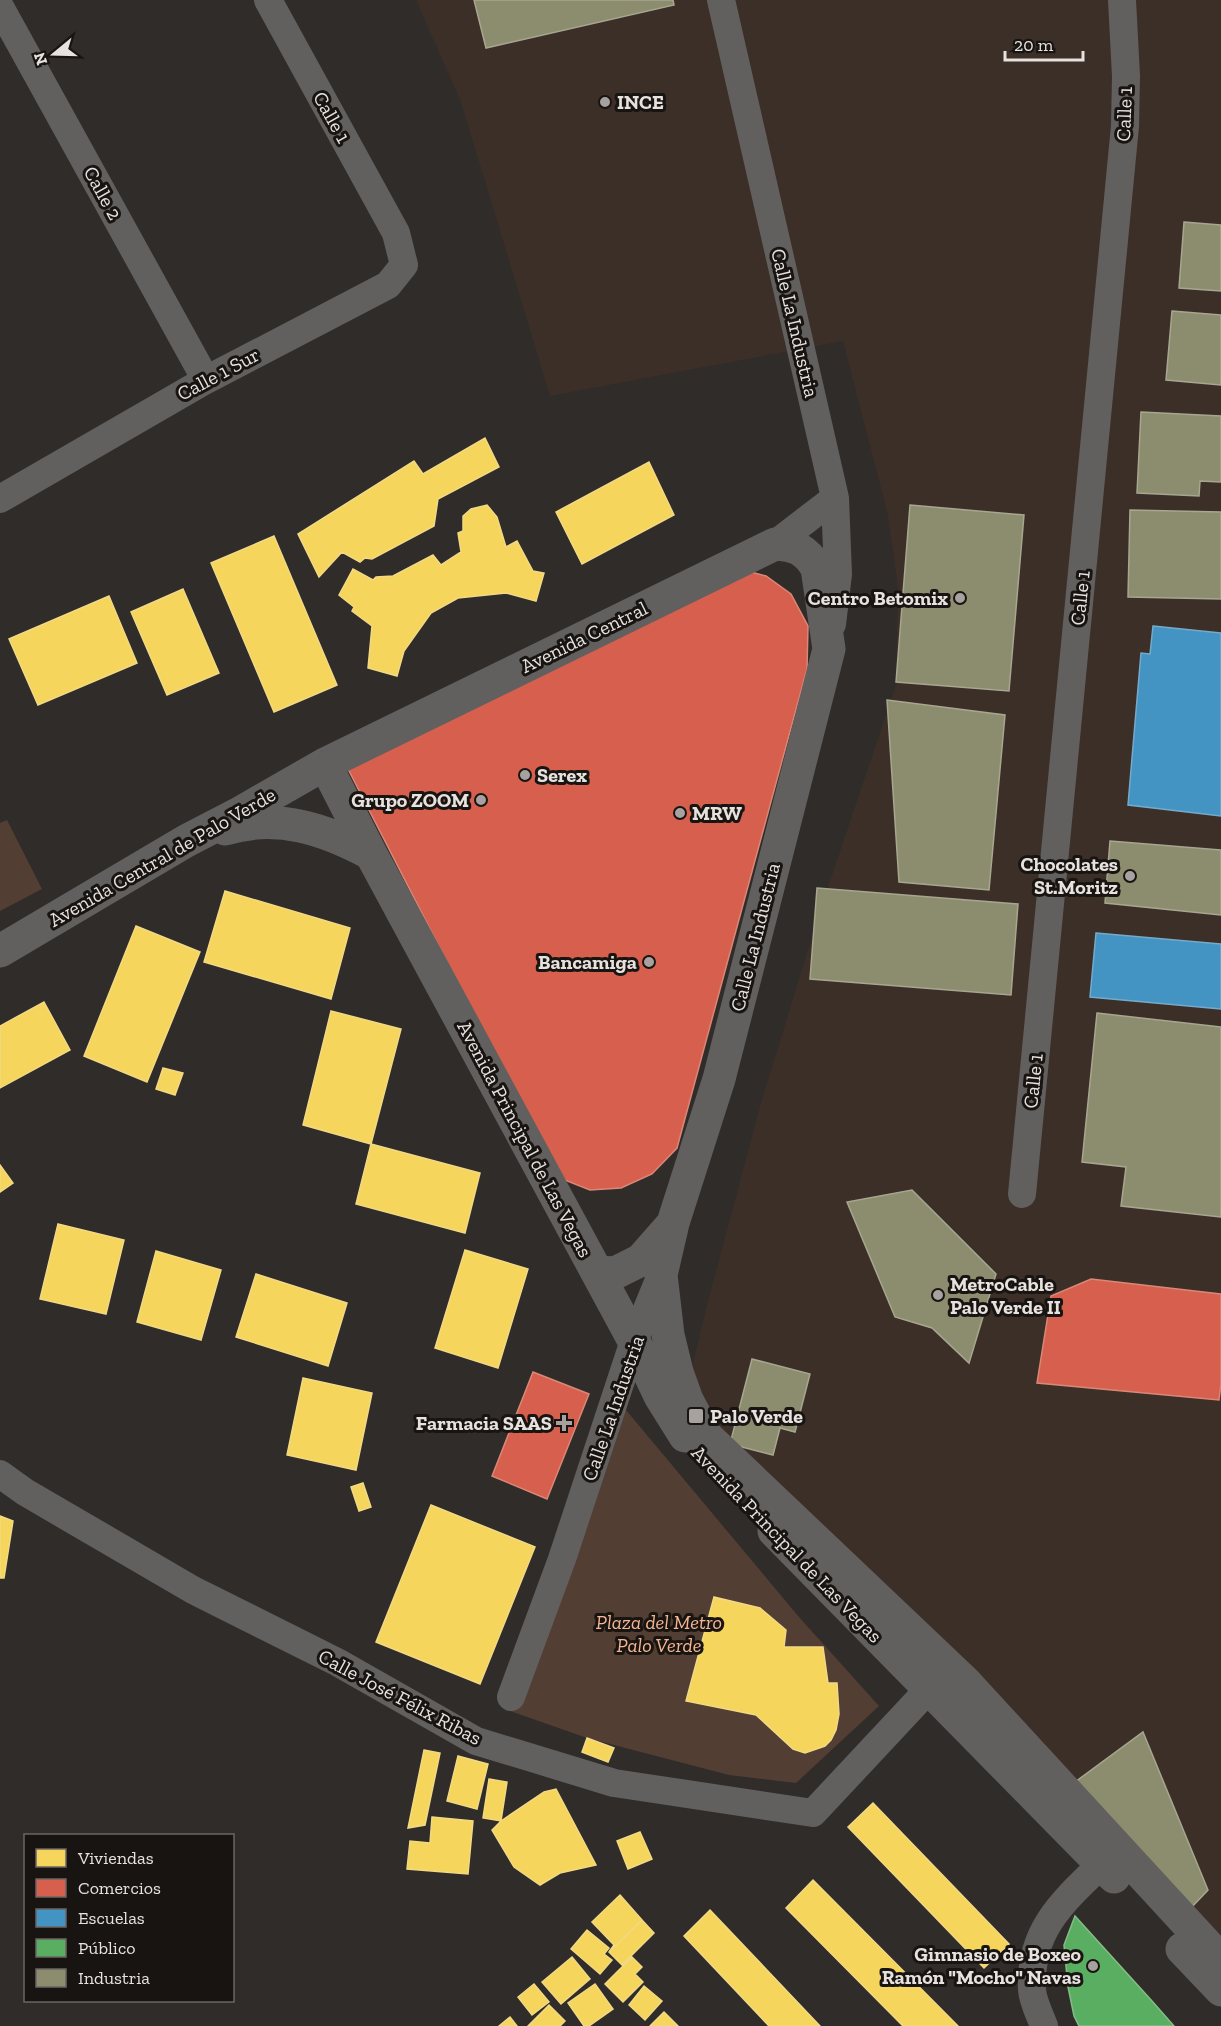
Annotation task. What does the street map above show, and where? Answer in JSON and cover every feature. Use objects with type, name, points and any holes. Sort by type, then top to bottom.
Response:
[{"type":"street","name":"Calle 1","points":[[268,0],[396,233]]},
{"type":"street","name":"Calle La Industria","points":[[511,1697],[562,1559],[634,1341],[661,1275],[673,1222],[719,1079],[829,649],[838,574],[835,498],[721,0]]},
{"type":"street","name":"Calle 1","points":[[1022,1194],[1125,126],[1126,76],[1122,0]]},
{"type":"street","name":"Calle 2","points":[[0,7],[206,380]]},
{"type":"street","name":"Calle 1 Sur","points":[[0,499],[206,380],[388,285],[404,265],[396,233]]},
{"type":"street","name":"Avenida Central","points":[[325,764],[775,544],[835,498]]},
{"type":"street","name":"Calle La Industria","points":[[775,544],[790,544],[799,549],[817,568],[829,649]]},
{"type":"street","name":"Avenida Central de Palo Verde","points":[[0,951],[186,841],[325,764]]},
{"type":"street","name":"Avenida Principal de Las Vegas","points":[[325,764],[371,855],[634,1341],[660,1395],[690,1445],[928,1690],[1102,1864],[1221,1990]]},
{"type":"street","points":[[186,841],[246,823],[286,823],[317,830],[351,843],[371,855]]},
{"type":"street","name":"Calle La Industria","points":[[597,1272],[615,1273],[641,1260],[673,1222]]},
{"type":"street","name":"Avenida Principal de Las Vegas","points":[[661,1275],[668,1335],[677,1372],[687,1400],[706,1436],[964,1682],[1221,1960]]},
{"type":"street","name":"Calle José Félix Ribas","points":[[0,1474],[25,1492],[193,1590],[337,1662],[476,1741],[614,1783],[813,1812],[928,1690]]},
{"type":"street","points":[[928,1690],[964,1682]]},
{"type":"street","points":[[1044,2026],[1032,1992],[1036,1949],[1050,1920],[1068,1896],[1102,1864]]},
{"type":"shaded area","points":[[416,0],[1221,0],[1221,1939],[721,1455],[692,1367],[761,1103],[819,914],[896,685],[898,588],[888,515],[843,341],[550,396],[461,102]]},
{"type":"green space","points":[[7,820],[42,889],[0,911],[0,823]]},
{"type":"green space","name":"Plaza del Metro Palo Verde","points":[[621,1404],[799,1617],[879,1706],[796,1783],[729,1775],[587,1738],[507,1710]]},
{"type":"building: Viviendas","points":[[485,438],[499,467],[438,499],[434,526],[372,559],[365,558],[360,562],[342,552],[319,577],[298,534],[414,461],[423,474]]},
{"type":"building: Viviendas","points":[[649,462],[674,515],[582,564],[556,512]]},
{"type":"building: Viviendas","points":[[487,505],[497,517],[506,547],[517,541],[533,571],[544,573],[536,601],[506,593],[458,598],[431,613],[404,651],[397,676],[368,668],[372,626],[352,611],[354,607],[339,595],[353,569],[373,580],[376,577],[393,576],[433,555],[441,565],[461,552],[458,533],[463,531],[463,516],[471,509]]},
{"type":"building: Viviendas","points":[[274,536],[337,685],[274,712],[211,563]]},
{"type":"building: Viviendas","points":[[183,589],[219,673],[167,695],[131,612]]},
{"type":"building: Viviendas","points":[[109,596],[137,663],[38,705],[9,639]]},
{"type":"building: Viviendas","points":[[225,891],[350,928],[331,999],[204,962]]},
{"type":"building: Viviendas","points":[[136,926],[200,952],[147,1082],[84,1056]]},
{"type":"building: Viviendas","points":[[44,1002],[70,1050],[0,1088],[0,1026]]},
{"type":"building: Viviendas","points":[[331,1011],[401,1029],[371,1144],[303,1125]]},
{"type":"building: Viviendas","points":[[163,1068],[183,1073],[175,1095],[156,1089]]},
{"type":"building: Viviendas","points":[[371,1144],[480,1173],[465,1233],[356,1204]]},
{"type":"building: Viviendas","points":[[0,1165],[13,1183],[0,1192]]},
{"type":"building: Viviendas","points":[[58,1224],[124,1240],[106,1314],[40,1299]]},
{"type":"building: Viviendas","points":[[465,1250],[528,1269],[498,1368],[435,1348]]},
{"type":"building: Viviendas","points":[[156,1251],[221,1270],[201,1340],[137,1322]]},
{"type":"building: Viviendas","points":[[256,1274],[347,1303],[328,1366],[236,1337]]},
{"type":"building: Viviendas","points":[[303,1378],[372,1393],[356,1470],[287,1455]]},
{"type":"building: Viviendas","points":[[363,1483],[371,1507],[359,1511],[351,1487]]},
{"type":"building: Viviendas","points":[[431,1505],[535,1547],[480,1684],[376,1642]]},
{"type":"building: Viviendas","points":[[0,1516],[13,1521],[4,1578],[0,1578]]},
{"type":"building: Viviendas","points":[[714,1597],[760,1608],[786,1630],[784,1647],[823,1647],[828,1683],[837,1683],[839,1714],[836,1730],[825,1746],[805,1753],[793,1749],[756,1715],[686,1701]]},
{"type":"building: Viviendas","points":[[587,1738],[614,1748],[608,1762],[582,1752]]},
{"type":"building: Viviendas","points":[[424,1750],[440,1753],[425,1825],[408,1828]]},
{"type":"building: Viviendas","points":[[458,1756],[488,1764],[477,1809],[447,1801]]},
{"type":"building: Viviendas","points":[[489,1779],[507,1782],[501,1821],[483,1818]]},
{"type":"building: Viviendas","points":[[556,1789],[596,1865],[560,1873],[540,1885],[514,1867],[492,1830],[501,1821],[544,1792]]},
{"type":"building: Viviendas","points":[[873,1803],[1009,1944],[984,1968],[848,1827]]},
{"type":"building: Viviendas","points":[[432,1817],[473,1821],[468,1874],[407,1869],[410,1841],[430,1843]]},
{"type":"building: Viviendas","points":[[640,1832],[652,1859],[628,1869],[617,1841]]},
{"type":"building: Viviendas","points":[[813,1880],[958,2026],[903,2026],[786,1908]]},
{"type":"building: Viviendas","points":[[620,1895],[642,1920],[609,1952],[614,1945],[592,1922]]},
{"type":"building: Viviendas","points":[[710,1910],[820,2026],[769,2026],[684,1936]]},
{"type":"building: Viviendas","points":[[642,1920],[654,1933],[622,1965],[609,1952]]},
{"type":"building: Viviendas","points":[[587,1930],[609,1948],[604,1954],[612,1960],[600,1974],[571,1949]]},
{"type":"building: Viviendas","points":[[572,1957],[590,1979],[561,2004],[542,1982]]},
{"type":"building: Viviendas","points":[[632,1957],[642,1967],[635,1974],[643,1982],[623,2002],[605,1984]]},
{"type":"building: Viviendas","points":[[534,1984],[549,2002],[532,2015],[518,1997]]},
{"type":"building: Viviendas","points":[[595,1984],[613,2009],[589,2026],[584,2026],[568,2003]]},
{"type":"building: Viviendas","points":[[644,1986],[662,2001],[645,2020],[629,2005]]},
{"type":"building: Viviendas","points":[[549,2005],[565,2021],[560,2026],[528,2026]]},
{"type":"building: Viviendas","points":[[664,2012],[678,2026],[650,2026]]},
{"type":"building: Viviendas","points":[[510,2017],[517,2026],[499,2026]]},
{"type":"building: Comercios","points":[[751,572],[766,576],[791,594],[808,626],[807,669],[677,1148],[652,1174],[621,1188],[590,1190],[557,1177],[346,765]]},
{"type":"building: Comercios","points":[[1091,1279],[1221,1294],[1219,1400],[1037,1383],[1051,1296]]},
{"type":"building: Comercios","points":[[533,1372],[589,1394],[547,1499],[492,1476]]},
{"type":"building: Escuelas","points":[[1153,626],[1221,633],[1221,816],[1128,805],[1141,653],[1150,654]]},
{"type":"building: Escuelas","points":[[1096,933],[1221,944],[1221,1009],[1090,997]]},
{"type":"building: Público","name":"Gimnasio de Boxeo Ramón \"Mocho\" Navas","points":[[1075,1916],[1174,2026],[1079,2026],[1074,2016],[1068,1987],[1064,1945]]},
{"type":"building: Industria","points":[[474,0],[673,0],[674,5],[486,48]]},
{"type":"building: Industria","points":[[1184,222],[1221,225],[1221,291],[1179,288]]},
{"type":"building: Industria","points":[[1172,311],[1221,315],[1221,385],[1166,380]]},
{"type":"building: Industria","points":[[1141,412],[1221,416],[1221,482],[1200,481],[1199,496],[1137,493]]},
{"type":"building: Industria","name":"Centro Betomix","points":[[910,505],[1024,515],[1009,691],[896,682]]},
{"type":"building: Industria","points":[[1130,510],[1221,512],[1221,599],[1128,597]]},
{"type":"building: Industria","points":[[887,700],[1005,715],[989,890],[899,882]]},
{"type":"building: Industria","points":[[1110,841],[1221,850],[1221,915],[1105,903]]},
{"type":"building: Industria","points":[[817,888],[1018,904],[1011,995],[810,979]]},
{"type":"building: Industria","points":[[1097,1013],[1221,1027],[1221,1217],[1121,1206],[1126,1167],[1082,1162]]},
{"type":"building: Industria","name":"MetroCable Palo Verde II","points":[[912,1190],[996,1274],[969,1363],[932,1328],[895,1317],[847,1202]]},
{"type":"building: Industria","points":[[752,1359],[810,1374],[795,1432],[780,1428],[773,1455],[730,1444]]},
{"type":"building: Industria","points":[[1143,1732],[1208,1890],[1191,1908],[1075,1782]]},
{"type":"place","name":"INCE","points":[[605,102]]},
{"type":"place","name":"Centro Betomix","points":[[960,598]]},
{"type":"place","name":"Serex","points":[[525,775]]},
{"type":"place","name":"Grupo ZOOM","points":[[481,800]]},
{"type":"place","name":"MRW","points":[[680,813]]},
{"type":"place","name":"Chocolates St.Moritz","points":[[1130,876]]},
{"type":"place","name":"Bancamiga","points":[[649,962]]},
{"type":"place","name":"MetroCable Palo Verde II","points":[[938,1295]]},
{"type":"place","name":"Palo Verde","points":[[696,1416]]},
{"type":"place","name":"Farmacia SAAS","points":[[564,1423]]},
{"type":"place","name":"Gimnasio de Boxeo Ramón \"Mocho\" Navas","points":[[1093,1966]]}]
